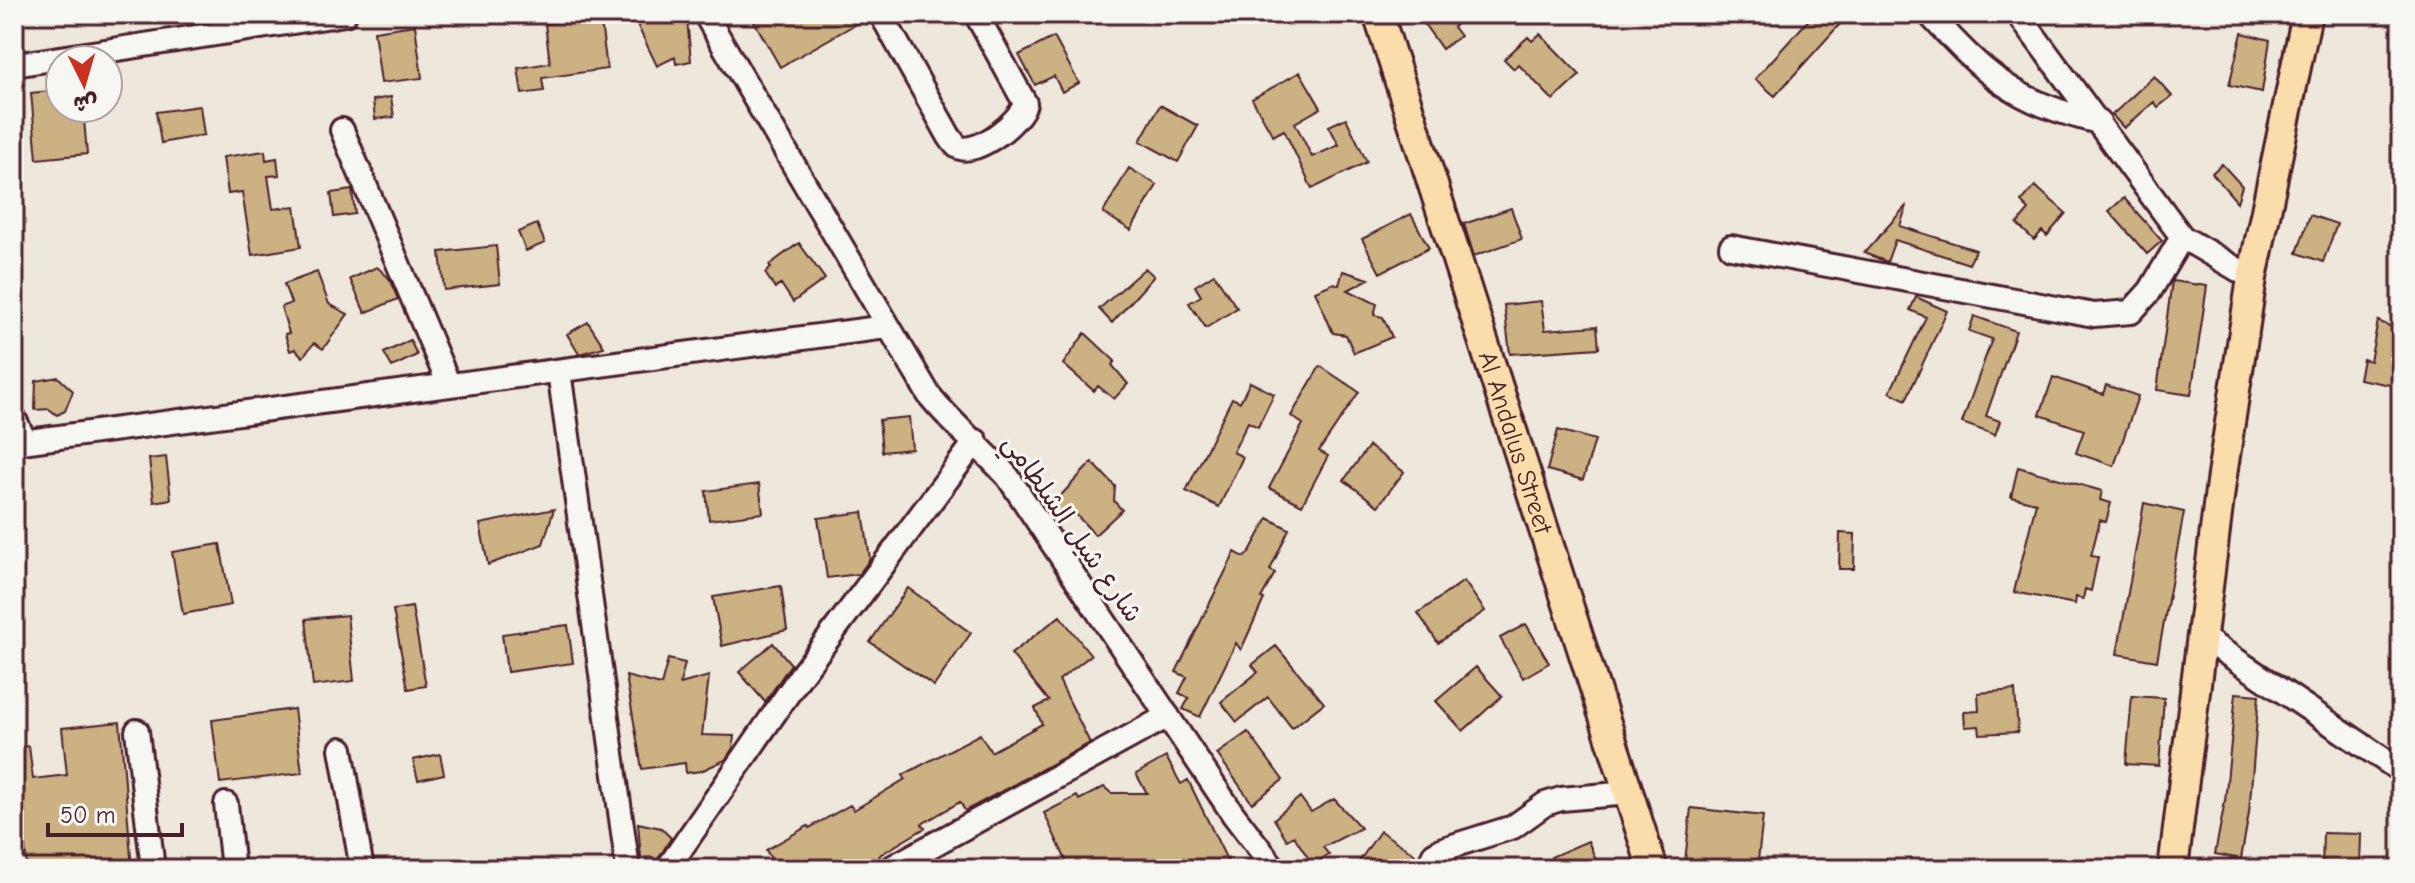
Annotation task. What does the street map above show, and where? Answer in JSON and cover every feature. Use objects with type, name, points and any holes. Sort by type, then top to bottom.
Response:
[{"type":"main road","name":"Al Andalus Street","points":[[1378,14],[1653,869]]},
{"type":"main road","points":[[2173,869],[2252,278],[2307,14]]},
{"type":"street","points":[[14,65],[345,14]]},
{"type":"street","name":"شارع شيل الشلطامي","points":[[705,14],[886,327],[929,395],[1008,477],[1168,716],[1262,866]]},
{"type":"street","points":[[881,14],[949,136],[957,147],[968,149],[977,147],[1020,118],[1025,103],[976,14]]},
{"type":"street","points":[[1929,14],[1962,50],[2015,95],[2053,111],[2099,122]]},
{"type":"street","points":[[2018,14],[2182,237],[2252,278]]},
{"type":"street","points":[[342,130],[449,385]]},
{"type":"street","points":[[1731,247],[2094,315],[2131,312],[2150,291],[2182,237]]},
{"type":"street","points":[[14,418],[19,442],[886,327]]},
{"type":"street","points":[[559,371],[628,869]]},
{"type":"street","points":[[667,869],[801,675],[976,441]]},
{"type":"street","points":[[2202,637],[2401,771]]},
{"type":"street","points":[[889,869],[1168,716]]},
{"type":"street","points":[[137,731],[153,869]]},
{"type":"street","points":[[341,749],[362,869]]},
{"type":"street","points":[[1427,869],[1434,854],[1443,849],[1513,827],[1545,804],[1561,799],[1629,793]]},
{"type":"street","points":[[226,804],[233,869]]},
{"type":"building","points":[[632,14],[672,14],[687,19],[691,61],[676,64],[675,57],[657,66]]},
{"type":"building","points":[[750,14],[867,14],[868,17],[780,67]]},
{"type":"building","points":[[1417,14],[1453,14],[1459,22],[1453,27],[1460,36],[1442,49]]},
{"type":"building","points":[[1814,14],[1849,14],[1775,96],[1755,79]]},
{"type":"building","points":[[589,18],[593,23],[601,22],[607,69],[542,78],[544,91],[522,94],[518,68],[550,63],[545,24]]},
{"type":"building","points":[[415,25],[422,78],[381,83],[374,31]]},
{"type":"building","points":[[2242,33],[2270,40],[2262,92],[2229,85]]},
{"type":"building","points":[[1540,34],[1580,75],[1553,100],[1518,64],[1514,69],[1504,59],[1528,37],[1532,41]]},
{"type":"building","points":[[1054,37],[1079,83],[1062,92],[1054,76],[1035,85],[1019,55]]},
{"type":"building","points":[[1300,72],[1321,108],[1295,123],[1312,157],[1339,145],[1329,126],[1346,118],[1367,162],[1312,189],[1284,130],[1273,136],[1252,99]]},
{"type":"building","points":[[2154,76],[2172,96],[2158,107],[2154,102],[2124,128],[2112,115]]},
{"type":"building","points":[[44,92],[44,124],[84,124],[87,154],[37,159],[31,93]]},
{"type":"building","points":[[391,97],[394,117],[375,119],[373,100]]},
{"type":"building","points":[[1160,105],[1198,126],[1178,162],[1140,141]]},
{"type":"building","points":[[200,106],[204,135],[161,143],[156,112]]},
{"type":"building","points":[[265,151],[266,160],[277,158],[279,175],[268,176],[273,209],[295,206],[301,247],[252,255],[242,192],[228,194],[223,157]]},
{"type":"building","points":[[2222,164],[2242,186],[2237,202],[2212,173]]},
{"type":"building","points":[[1129,168],[1157,185],[1131,230],[1103,213]]},
{"type":"building","points":[[2035,186],[2066,213],[2047,236],[2042,231],[2034,240],[2017,224],[2029,210],[2021,202]]},
{"type":"building","points":[[352,190],[355,214],[334,217],[331,193]]},
{"type":"building","points":[[2124,198],[2162,241],[2147,254],[2109,211]]},
{"type":"building","points":[[1907,205],[1900,226],[1976,250],[1969,264],[1895,240],[1887,262],[1864,253]]},
{"type":"building","points":[[1511,208],[1522,239],[1474,256],[1464,224]]},
{"type":"building","points":[[1411,214],[1429,248],[1380,273],[1362,239]]},
{"type":"building","points":[[2310,215],[2337,224],[2323,262],[2297,253]]},
{"type":"building","points":[[537,224],[545,243],[526,251],[518,232]]},
{"type":"building","points":[[799,243],[825,279],[793,302],[781,284],[775,288],[765,273],[771,268],[769,265]]},
{"type":"building","points":[[496,246],[500,284],[444,290],[440,252]]},
{"type":"building","points":[[377,267],[389,278],[398,299],[365,313],[350,279]]},
{"type":"building","points":[[1145,268],[1154,276],[1112,323],[1099,309]]},
{"type":"building","points":[[1343,271],[1369,279],[1348,290],[1377,304],[1374,315],[1383,317],[1392,337],[1354,353],[1346,335],[1333,333],[1315,291],[1334,283],[1339,285]]},
{"type":"building","points":[[317,272],[329,304],[348,314],[323,349],[314,343],[303,357],[295,349],[290,351],[285,334],[289,333],[281,307],[291,303],[284,284]]},
{"type":"building","points":[[1214,274],[1237,308],[1206,328],[1189,303],[1201,296],[1195,286]]},
{"type":"building","points":[[2172,281],[2207,286],[2191,395],[2157,390]]},
{"type":"building","points":[[1916,297],[1947,311],[1906,400],[1890,392],[1926,317],[1910,310]]},
{"type":"building","points":[[1541,301],[1545,330],[1597,326],[1599,348],[1510,354],[1504,305]]},
{"type":"building","points":[[1974,316],[2016,331],[1986,416],[2000,421],[1995,435],[1962,423],[1992,339],[1969,331]]},
{"type":"building","points":[[2378,321],[2401,331],[2401,387],[2359,379],[2363,359],[2370,361]]},
{"type":"building","points":[[588,322],[604,347],[579,354],[567,334]]},
{"type":"building","points":[[1085,333],[1115,361],[1112,365],[1128,384],[1114,399],[1098,386],[1094,391],[1063,364]]},
{"type":"building","points":[[410,340],[417,355],[392,367],[384,353]]},
{"type":"building","points":[[1320,366],[1359,392],[1319,451],[1328,456],[1302,505],[1269,488],[1303,424],[1291,416]]},
{"type":"building","points":[[58,377],[73,391],[65,411],[57,415],[49,409],[35,410],[36,381]]},
{"type":"building","points":[[2053,377],[2103,394],[2106,385],[2138,396],[2114,466],[2076,453],[2084,430],[2040,415]]},
{"type":"building","points":[[1250,382],[1274,394],[1258,427],[1248,422],[1233,452],[1243,457],[1219,507],[1186,491],[1232,398],[1240,402]]},
{"type":"building","points":[[909,417],[912,449],[882,452],[879,420]]},
{"type":"building","points":[[1558,430],[1595,440],[1583,480],[1547,470]]},
{"type":"building","points":[[1369,446],[1404,472],[1378,506],[1344,480]]},
{"type":"building","points":[[166,457],[171,499],[154,502],[149,459]]},
{"type":"building","points":[[1092,462],[1115,486],[1114,501],[1122,510],[1095,535],[1071,509],[1061,518],[1050,507]]},
{"type":"building","points":[[2018,467],[2102,491],[2100,500],[2111,503],[2106,522],[2100,520],[2091,556],[2098,557],[2091,591],[2085,589],[2083,599],[2076,597],[2075,604],[2014,592],[2036,503],[2011,497]]},
{"type":"building","points":[[759,484],[763,513],[709,520],[706,491]]},
{"type":"building","points":[[2144,503],[2184,512],[2157,661],[2117,654]]},
{"type":"building","points":[[554,509],[543,544],[488,565],[480,524]]},
{"type":"building","points":[[863,512],[870,559],[859,574],[827,578],[818,518]]},
{"type":"building","points":[[1268,518],[1289,529],[1270,570],[1275,573],[1261,598],[1264,599],[1241,650],[1236,643],[1200,717],[1183,709],[1189,698],[1179,693],[1187,677],[1176,672],[1235,552],[1244,557],[1249,553]]},
{"type":"building","points":[[1840,533],[1855,534],[1854,569],[1839,569]]},
{"type":"building","points":[[220,544],[231,605],[183,614],[172,552]]},
{"type":"building","points":[[1464,581],[1485,611],[1438,643],[1418,613]]},
{"type":"building","points":[[781,586],[787,630],[722,646],[713,597]]},
{"type":"building","points":[[908,588],[971,633],[934,686],[870,642]]},
{"type":"building","points":[[412,607],[426,686],[408,689],[393,610]]},
{"type":"building","points":[[347,615],[354,681],[313,686],[306,619]]},
{"type":"building","points":[[1060,616],[1091,655],[1059,680],[1090,743],[965,811],[960,802],[922,824],[925,828],[880,855],[875,869],[777,869],[766,850],[808,826],[850,805],[854,810],[905,779],[903,775],[980,734],[991,752],[1042,724],[1035,708],[1049,701],[1011,654]]},
{"type":"building","points":[[1526,624],[1549,663],[1523,678],[1500,638]]},
{"type":"building","points":[[568,625],[573,663],[507,672],[502,634]]},
{"type":"building","points":[[773,643],[791,664],[765,702],[739,672]]},
{"type":"building","points":[[1276,646],[1324,703],[1292,728],[1268,697],[1237,722],[1221,702],[1258,672],[1252,665]]},
{"type":"building","points":[[668,659],[685,663],[680,684],[709,676],[702,735],[734,736],[733,748],[725,760],[701,771],[686,773],[685,763],[642,769],[626,676],[661,685]]},
{"type":"building","points":[[1476,667],[1502,696],[1463,731],[1436,701]]},
{"type":"building","points":[[2015,690],[2018,732],[1980,734],[1979,726],[1965,727],[1964,712],[1979,711],[1978,693]]},
{"type":"building","points":[[2236,693],[2259,695],[2249,813],[2241,859],[2215,854],[2225,801]]},
{"type":"building","points":[[2132,696],[2164,698],[2159,766],[2126,764]]},
{"type":"building","points":[[294,709],[302,773],[220,783],[212,720]]},
{"type":"building","points":[[120,722],[132,869],[27,869],[21,810],[14,811],[14,748],[29,746],[33,779],[67,775],[62,728]]},
{"type":"building","points":[[1248,732],[1283,780],[1252,803],[1217,754]]},
{"type":"building","points":[[440,754],[444,774],[418,780],[413,760]]},
{"type":"building","points":[[1166,757],[1181,784],[1188,780],[1229,864],[1220,869],[1191,869],[1184,858],[1162,869],[1070,869],[1044,813],[1077,796],[1079,800],[1104,787],[1111,793],[1147,793],[1136,774]]},
{"type":"building","points":[[1300,797],[1311,812],[1334,799],[1361,828],[1323,847],[1329,855],[1312,864],[1294,836],[1287,840],[1274,819]]},
{"type":"building","points":[[1691,808],[1763,816],[1757,869],[1685,861]]},
{"type":"building","points":[[638,823],[661,828],[671,838],[654,866],[653,857],[641,858]]},
{"type":"building","points":[[1380,831],[1415,854],[1405,869],[1354,869]]},
{"type":"building","points":[[2323,833],[2361,834],[2360,869],[2322,869]]},
{"type":"building","points":[[1588,841],[1600,869],[1556,869],[1551,857]]}]
